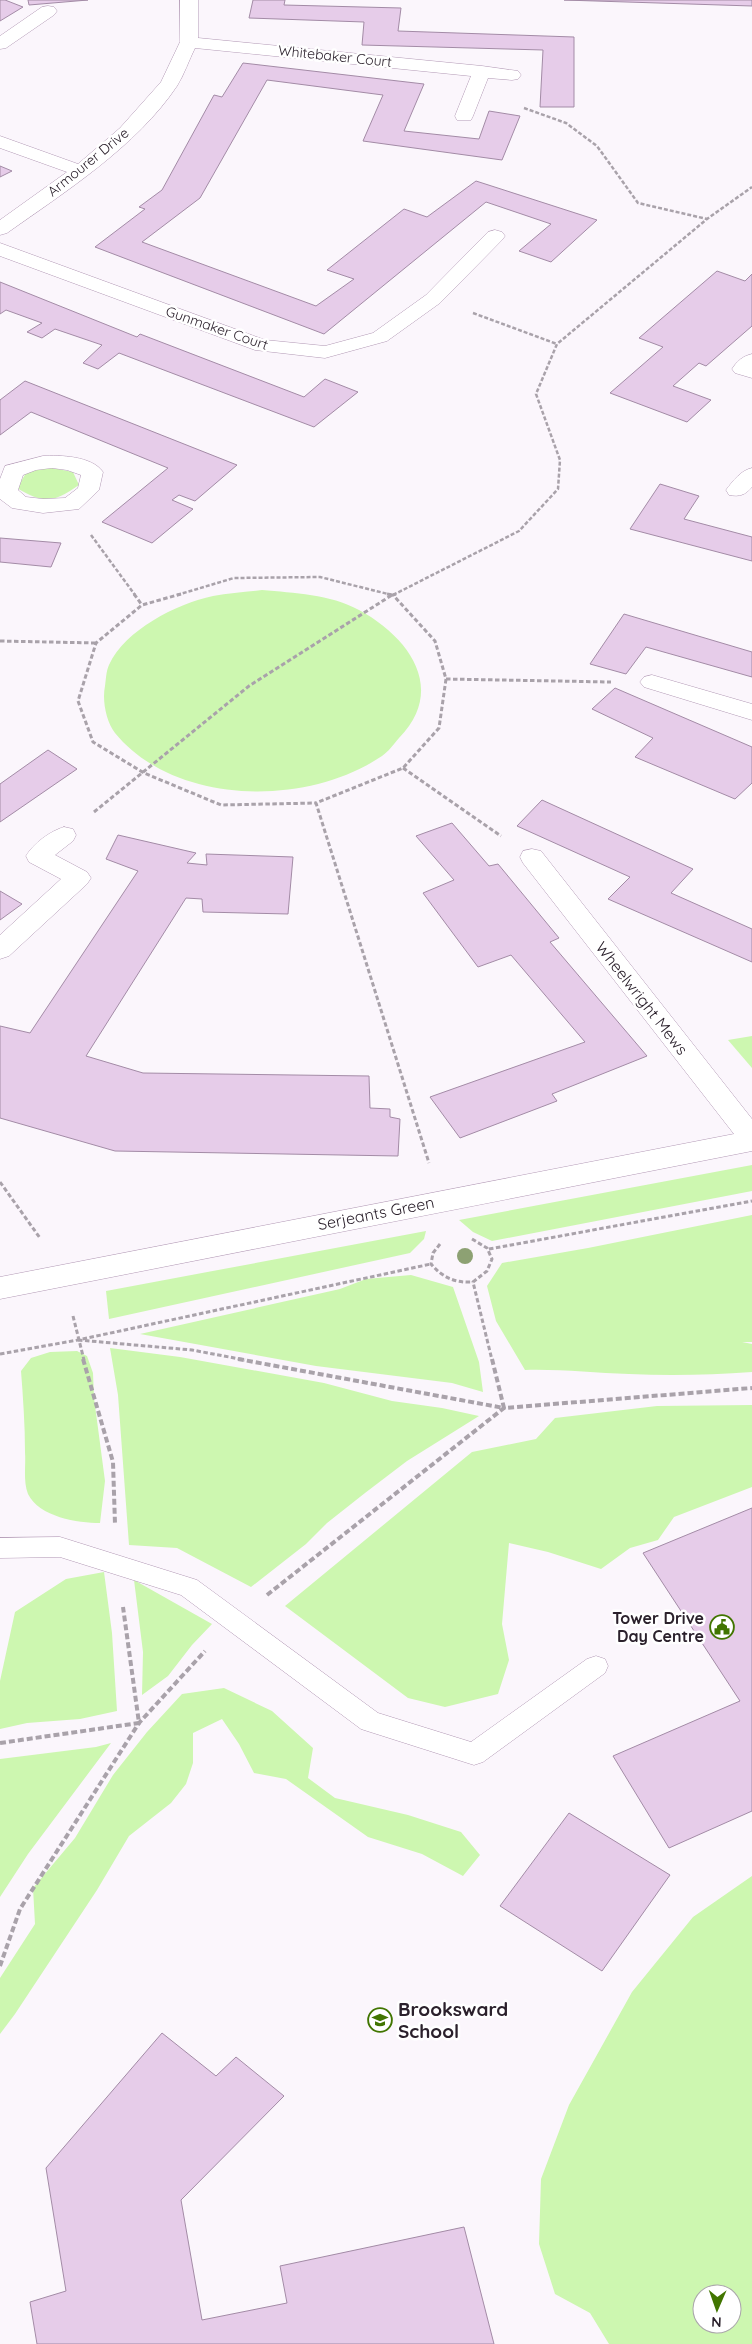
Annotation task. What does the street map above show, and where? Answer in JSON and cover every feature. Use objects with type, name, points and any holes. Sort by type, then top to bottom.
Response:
[{"type":"street","name":"Armourer Drive","points":[[0,229],[81,171],[127,132],[169,84],[189,42],[189,0]]},
{"type":"street","points":[[0,44],[48,11]]},
{"type":"street","name":"Whitebaker Court","points":[[189,42],[512,75]]},
{"type":"street","points":[[464,116],[482,71]]},
{"type":"street","points":[[0,142],[81,171]]},
{"type":"street","name":"Gunmaker Court","points":[[0,249],[262,346],[325,352],[380,336],[433,299],[495,236]]},
{"type":"street","points":[[752,360],[742,369],[752,372]]},
{"type":"street","points":[[52,460],[76,464],[92,472],[88,490],[71,504],[43,506],[20,503],[3,492],[13,471],[30,464],[52,460]]},
{"type":"street","points":[[737,490],[752,474]]},
{"type":"street","points":[[652,682],[752,712]]},
{"type":"street","points":[[0,950],[78,878],[38,856],[64,835]]},
{"type":"street","name":"Wheelwright Mews","points":[[532,857],[752,1140]]},
{"type":"street","name":"Serjeants Green","points":[[0,1288],[440,1201],[584,1175],[752,1140]]},
{"type":"lane","points":[[0,1548],[60,1547],[190,1587],[370,1721],[474,1754],[596,1666]]},
{"type":"path","points":[[474,90],[566,123],[597,146],[638,203],[707,219]]},
{"type":"path","points":[[64,835],[144,773],[249,686],[392,595],[519,531],[558,489],[560,460],[536,394],[557,344],[707,219],[752,187]]},
{"type":"path","points":[[433,299],[557,344]]},
{"type":"path","points":[[71,504],[142,605]]},
{"type":"path","points":[[320,577],[392,595],[435,641],[446,679],[439,728],[403,768],[316,803],[221,805],[144,773],[92,742],[78,701],[96,643],[142,605],[234,578],[320,577]]},
{"type":"path","points":[[0,641],[96,643]]},
{"type":"path","points":[[446,679],[652,682]]},
{"type":"path","points":[[403,768],[532,857]]},
{"type":"path","points":[[316,803],[440,1201],[454,1237]]},
{"type":"path","points":[[0,1182],[65,1275],[78,1340],[113,1462],[117,1563],[139,1723]]},
{"type":"path","points":[[431,1264],[433,1253],[437,1246],[454,1237],[474,1239],[489,1249],[752,1201]]},
{"type":"path","points":[[431,1264],[445,1279],[454,1282],[473,1282],[488,1272],[492,1265],[489,1249]]},
{"type":"path","points":[[0,1354],[78,1340],[431,1264]]},
{"type":"path","points":[[473,1282],[504,1408]]},
{"type":"path","points":[[78,1340],[192,1350],[504,1408],[752,1388]]},
{"type":"path","points":[[0,1966],[20,1909],[139,1723],[235,1620],[504,1408]]},
{"type":"path","points":[[0,1743],[139,1723]]},
{"type":"green space","points":[[47,467],[73,472],[79,485],[62,495],[48,499],[34,497],[17,488],[26,473]]},
{"type":"green space","points":[[262,590],[324,597],[348,605],[377,621],[393,634],[406,649],[416,666],[421,683],[420,701],[413,720],[384,754],[351,773],[317,784],[280,790],[243,791],[206,786],[171,775],[141,757],[115,733],[109,723],[105,710],[104,692],[107,673],[109,665],[117,652],[139,630],[153,620],[183,605],[213,596]]},
{"type":"green space","points":[[752,1036],[752,1068],[728,1040]]},
{"type":"green space","points":[[752,1165],[752,1191],[492,1241],[473,1232],[459,1220]]},
{"type":"green space","points":[[752,1215],[752,1342],[742,1342],[752,1344],[752,1372],[660,1375],[525,1370],[496,1321],[487,1286],[502,1263]]},
{"type":"green space","points":[[426,1231],[424,1239],[410,1253],[109,1319],[106,1291]]},
{"type":"green space","points":[[411,1275],[453,1287],[479,1362],[483,1392],[452,1383],[316,1366],[140,1334],[340,1289],[366,1279]]},
{"type":"green space","points":[[110,1348],[180,1357],[324,1383],[392,1401],[442,1408],[479,1416],[407,1461],[327,1523],[306,1544],[251,1587],[177,1548],[129,1545],[118,1395]]},
{"type":"green space","points":[[77,1351],[87,1356],[93,1373],[94,1398],[105,1481],[100,1523],[70,1520],[50,1513],[33,1502],[28,1494],[26,1484],[21,1371],[31,1358],[50,1352]]},
{"type":"green space","points":[[752,1405],[752,1487],[674,1517],[658,1540],[630,1548],[601,1569],[548,1552],[509,1543],[502,1624],[509,1660],[498,1694],[445,1707],[408,1698],[285,1606],[472,1452],[536,1439],[555,1418],[657,1406]]},
{"type":"green space","points":[[104,1572],[112,1633],[117,1711],[80,1719],[27,1723],[0,1729],[0,1681],[15,1612],[66,1579]]},
{"type":"green space","points":[[134,1580],[212,1624],[192,1645],[168,1676],[142,1695],[143,1652]]},
{"type":"green space","points":[[224,1688],[272,1711],[313,1748],[308,1778],[335,1798],[408,1815],[461,1832],[480,1855],[463,1876],[422,1854],[368,1837],[286,1779],[254,1773],[239,1744],[222,1719],[193,1733],[193,1763],[186,1784],[171,1803],[129,1836],[97,1890],[0,2034],[0,1978],[35,1924],[33,1888],[75,1838],[113,1775],[147,1732],[182,1694]]},
{"type":"green space","points":[[111,1743],[28,1854],[0,1897],[0,1759],[96,1747]]},
{"type":"green space","points":[[752,1876],[752,2344],[609,2344],[590,2313],[555,2294],[539,2244],[541,2179],[569,2105],[632,1992],[693,1917]]},
{"type":"building","points":[[0,0],[5,0],[23,7],[0,21]]},
{"type":"building","points":[[28,0],[88,0],[29,5]]},
{"type":"building","points":[[253,0],[285,0],[284,5],[401,8],[398,31],[574,37],[574,107],[540,107],[543,50],[362,45],[364,22],[249,18]]},
{"type":"building","points":[[564,0],[752,0],[752,6]]},
{"type":"building","points":[[243,63],[424,84],[404,131],[479,139],[489,111],[520,116],[502,160],[363,141],[383,95],[267,80],[200,198],[142,242],[316,306],[354,279],[327,270],[404,209],[427,217],[476,181],[597,220],[551,262],[519,251],[551,224],[486,202],[324,334],[95,247],[145,209],[139,207],[162,190],[214,95],[222,97]]},
{"type":"building","points":[[0,166],[12,171],[0,177]]},
{"type":"building","points":[[717,271],[745,281],[752,274],[752,326],[706,366],[699,363],[673,386],[711,400],[687,422],[610,393],[663,347],[639,338]]},
{"type":"building","points":[[0,282],[137,337],[140,334],[304,397],[325,379],[358,392],[314,427],[119,353],[98,369],[83,363],[102,345],[55,329],[42,338],[27,332],[42,323],[6,310],[0,314]]},
{"type":"building","points":[[25,381],[237,465],[195,501],[179,495],[172,500],[193,509],[152,543],[102,522],[168,468],[31,412],[0,435],[0,400]]},
{"type":"building","points":[[660,484],[699,496],[684,519],[752,537],[752,561],[630,529]]},
{"type":"building","points":[[0,538],[61,543],[51,567],[0,562]]},
{"type":"building","points":[[624,614],[752,652],[752,677],[646,647],[626,674],[590,664]]},
{"type":"building","points":[[615,688],[752,747],[752,783],[735,799],[635,757],[653,738],[592,709]]},
{"type":"building","points":[[48,750],[77,769],[0,822],[0,784]]},
{"type":"building","points":[[542,800],[693,869],[671,893],[752,929],[752,962],[608,899],[630,877],[517,826]]},
{"type":"building","points":[[452,823],[489,866],[498,864],[559,938],[550,942],[647,1056],[552,1094],[557,1101],[460,1138],[430,1097],[585,1042],[511,955],[478,967],[423,893],[454,880],[416,836]]},
{"type":"building","points":[[118,835],[196,853],[187,863],[207,865],[206,854],[293,857],[288,914],[203,912],[202,899],[186,898],[86,1056],[143,1073],[369,1076],[370,1108],[390,1109],[390,1117],[400,1119],[398,1156],[115,1151],[0,1118],[0,1026],[30,1033],[138,871],[106,859]]},
{"type":"building","points":[[0,891],[22,904],[0,920]]},
{"type":"building","name":"Tower Drive Day Centre","points":[[752,1508],[752,1811],[669,1848],[613,1756],[740,1701],[643,1553]]},
{"type":"building","points":[[569,1813],[670,1875],[602,1971],[500,1906]]},
{"type":"building","points":[[162,2033],[216,2076],[236,2057],[284,2096],[181,2200],[202,2320],[287,2303],[280,2266],[464,2227],[494,2344],[37,2344],[30,2302],[66,2291],[46,2168]]},
{"type":"place","name":"Tower Drive Day Centre","points":[[722,1627]]},
{"type":"place","name":"Brooksward School","points":[[380,2020]]}]
